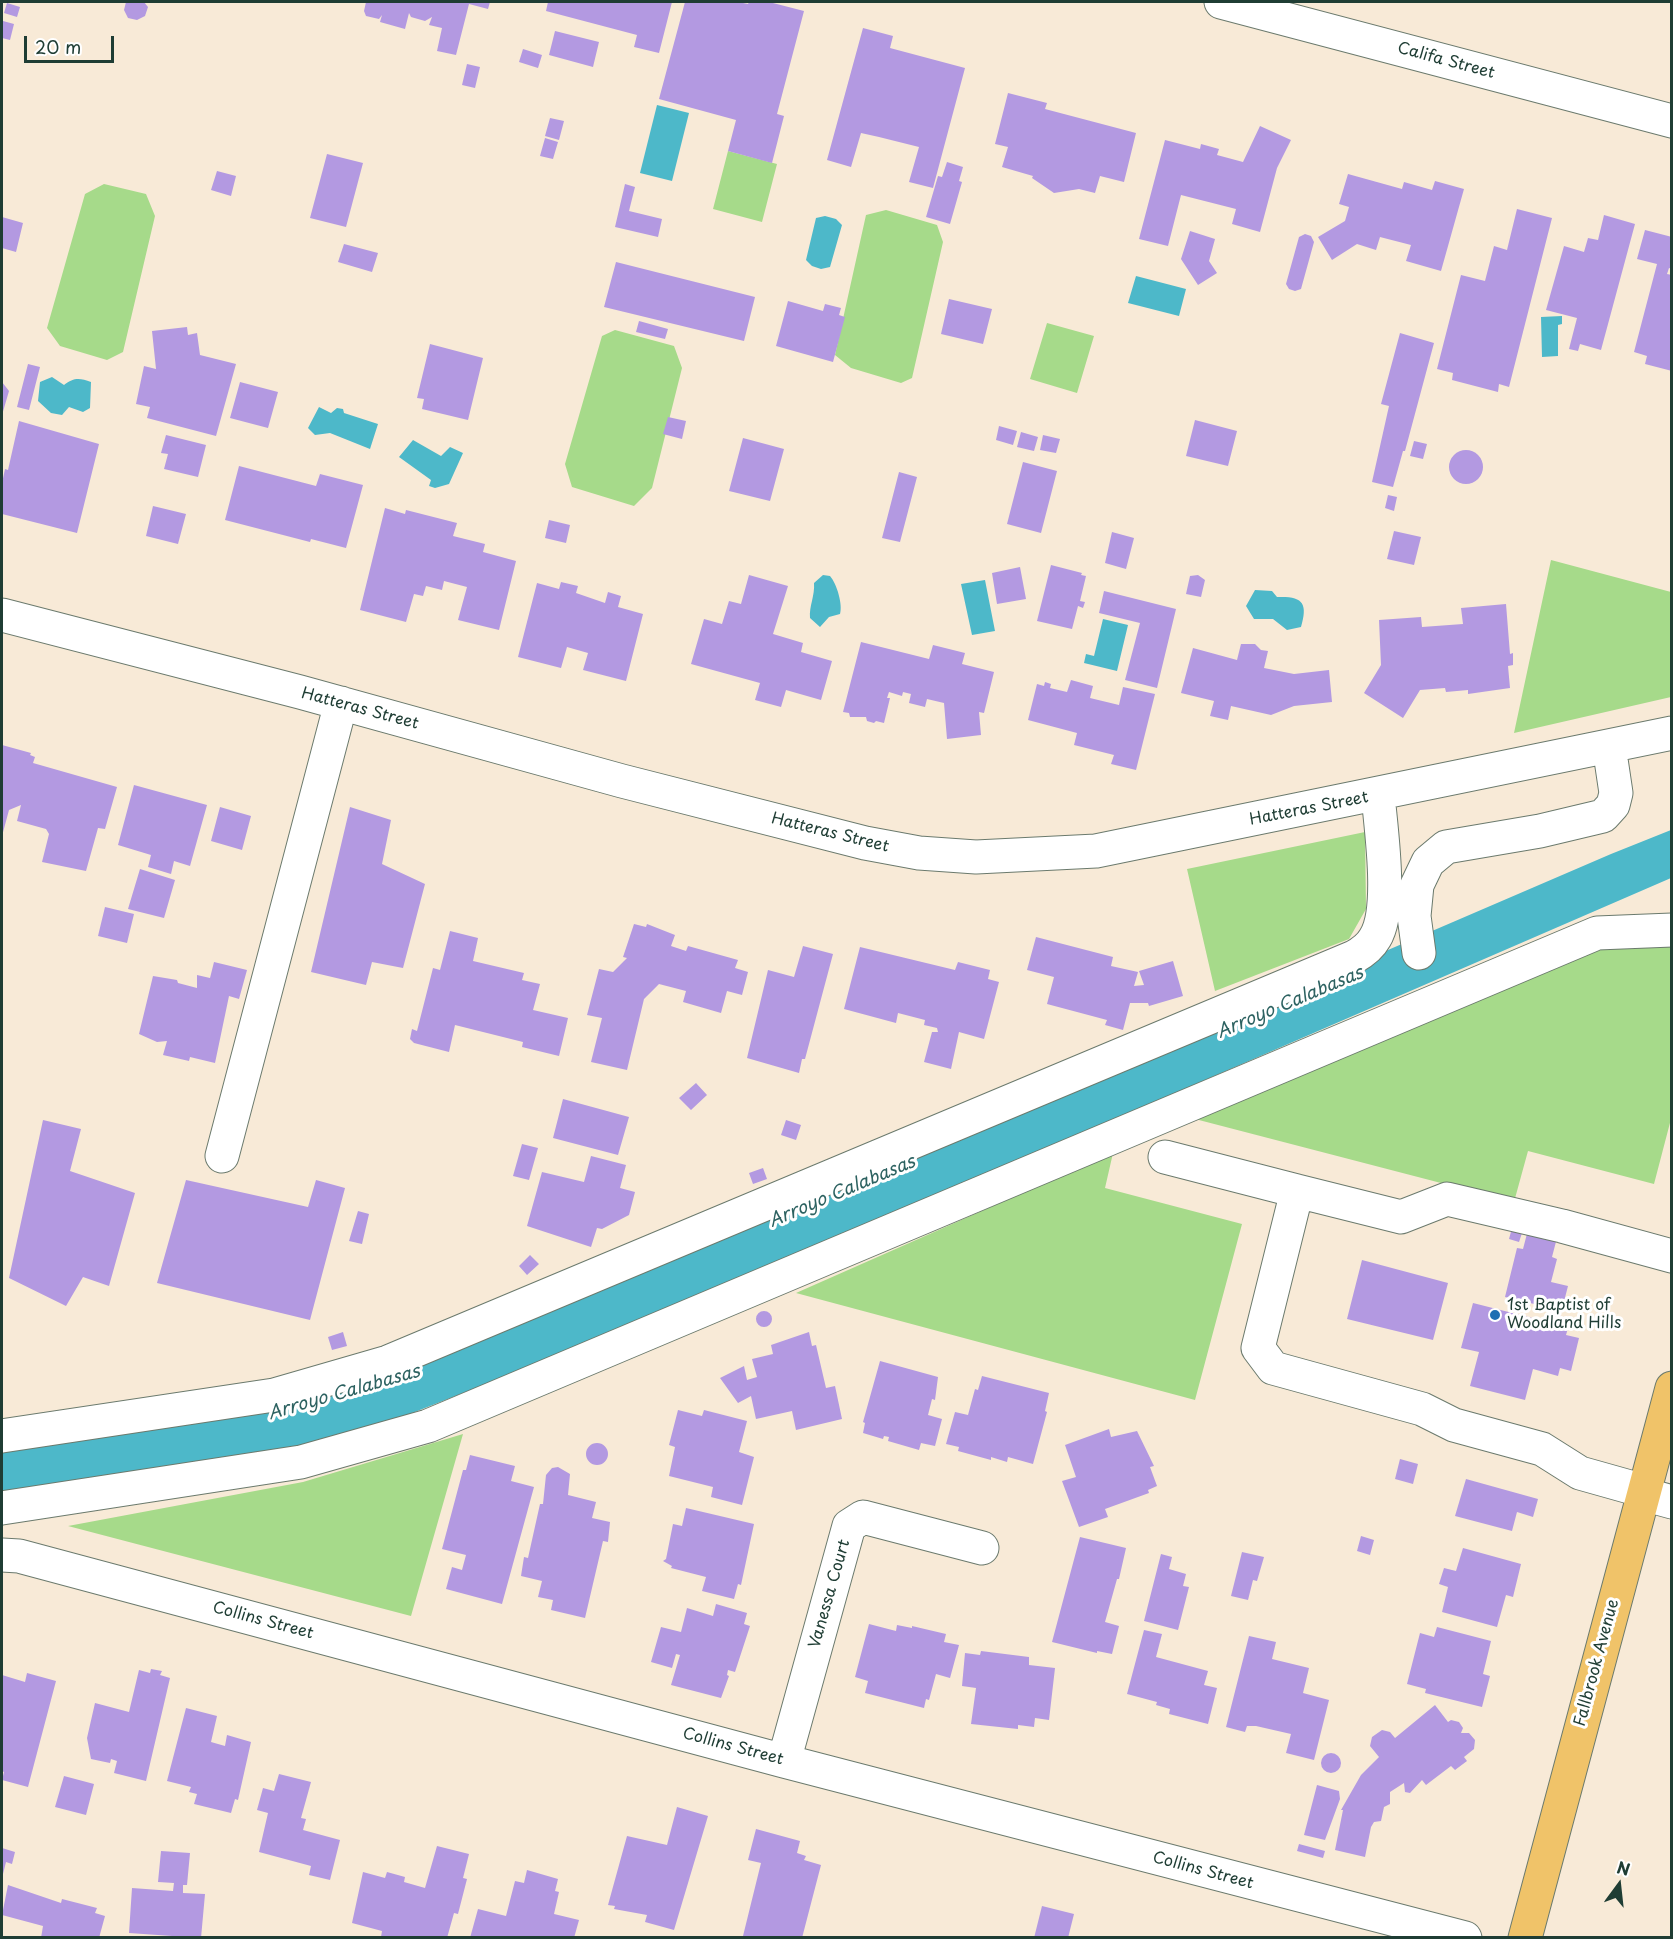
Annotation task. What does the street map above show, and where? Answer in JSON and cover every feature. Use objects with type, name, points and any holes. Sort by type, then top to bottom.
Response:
[{"type":"main road","name":"Fallbrook Avenue","points":[[1525,1938],[1653,1496],[1671,1388]]},
{"type":"street","name":"Califa Street","points":[[1221,2],[1671,121]]},
{"type":"street","name":"Hatteras Street","points":[[2,615],[622,781],[865,843],[919,853],[976,856],[1096,851],[1378,795],[1671,733]]},
{"type":"street","points":[[222,1156],[341,704]]},
{"type":"street","points":[[1419,953],[1414,916],[1417,885],[1428,862],[1446,847],[1540,831],[1603,816],[1613,805],[1616,793],[1609,746]]},
{"type":"street","points":[[2,1436],[274,1395],[388,1362],[1354,957],[1366,950],[1375,938],[1384,907],[1378,795]]},
{"type":"street","points":[[2,1508],[301,1462],[428,1425],[1597,933],[1671,930]]},
{"type":"street","points":[[1165,1157],[1401,1217],[1447,1199],[1562,1226],[1671,1256]]},
{"type":"street","points":[[1297,1191],[1258,1348],[1273,1368],[1422,1409],[1454,1425],[1542,1449],[1580,1473],[1653,1496]]},
{"type":"street","name":"Vanessa Court","points":[[784,1761],[849,1526],[863,1517],[982,1548]]},
{"type":"street","name":"Collins Street","points":[[2,1556],[19,1556],[98,1576],[784,1761],[1465,1938]]},
{"type":"green space","points":[[728,151],[777,164],[762,222],[713,209]]},
{"type":"green space","points":[[104,184],[146,194],[155,216],[123,352],[107,360],[60,346],[47,328],[85,194]]},
{"type":"green space","points":[[886,210],[937,225],[943,242],[912,378],[901,383],[851,368],[835,355],[866,215]]},
{"type":"green space","points":[[1047,323],[1094,336],[1077,393],[1030,379]]},
{"type":"green space","points":[[615,330],[674,346],[682,368],[652,488],[634,506],[572,487],[565,464],[602,336]]},
{"type":"green space","points":[[1551,560],[1671,592],[1671,697],[1514,733]]},
{"type":"green space","points":[[1365,832],[1366,909],[1349,939],[1215,991],[1187,869]]},
{"type":"green space","points":[[1671,939],[1671,1119],[1654,1184],[1528,1151],[1514,1202],[1195,1119],[1603,943]]},
{"type":"green space","points":[[1113,1153],[1105,1188],[1242,1224],[1195,1400],[796,1293]]},
{"type":"green space","points":[[463,1434],[411,1616],[68,1526],[303,1482]]},
{"type":"water","points":[[657,105],[689,113],[672,181],[640,173]]},
{"type":"water","points":[[825,216],[836,219],[842,225],[830,267],[821,269],[812,266],[806,260],[816,218]]},
{"type":"water","points":[[1136,276],[1186,289],[1179,316],[1128,303]]},
{"type":"water","points":[[1562,316],[1562,324],[1558,325],[1558,356],[1542,357],[1541,317]]},
{"type":"water","points":[[52,377],[64,385],[77,379],[91,382],[90,408],[83,412],[69,407],[62,415],[51,413],[38,401],[40,382]]},
{"type":"water","points":[[319,407],[331,413],[337,408],[343,409],[344,413],[378,424],[370,449],[330,433],[315,435],[308,428]]},
{"type":"water","points":[[413,440],[441,456],[450,447],[463,453],[449,484],[435,488],[429,486],[431,480],[399,457]]},
{"type":"water","points":[[823,575],[830,576],[835,584],[841,610],[840,614],[829,617],[820,627],[810,618],[810,614],[814,583]]},
{"type":"water","points":[[985,580],[995,631],[972,635],[961,584]]},
{"type":"water","points":[[1255,590],[1272,591],[1277,597],[1298,600],[1304,612],[1301,627],[1287,630],[1273,619],[1254,619],[1246,606]]},
{"type":"water","points":[[1103,619],[1128,625],[1117,671],[1084,663],[1086,654],[1094,656]]},
{"type":"water","name":"Arroyo Calabasas","points":[[1671,830],[1671,878],[873,1224],[582,1346],[392,1421],[280,1452],[2,1492],[2,1446],[505,1330]]},
{"type":"building","points":[[126,2],[144,2],[148,7],[145,16],[137,20],[128,18],[124,10]]},
{"type":"building","points":[[366,2],[490,2],[488,9],[469,4],[456,55],[437,51],[442,28],[429,25],[432,17],[425,21],[411,17],[409,13],[405,29],[380,22],[382,15],[379,19],[366,16],[364,11]]},
{"type":"building","points":[[548,2],[672,2],[659,53],[634,47],[637,35],[546,11]]},
{"type":"building","points":[[685,2],[748,4],[749,2],[769,2],[804,11],[777,114],[784,116],[772,163],[728,151],[736,120],[659,99]]},
{"type":"building","points":[[7,3],[20,7],[17,17],[4,13]]},
{"type":"building","points":[[3,21],[14,24],[10,40],[2,38]]},
{"type":"building","points":[[863,28],[893,36],[890,48],[965,68],[933,188],[909,182],[919,147],[861,133],[851,167],[827,160]]},
{"type":"building","points":[[555,31],[599,42],[593,67],[549,55]]},
{"type":"building","points":[[523,49],[542,55],[538,68],[519,62]]},
{"type":"building","points":[[467,64],[480,67],[475,88],[462,85]]},
{"type":"building","points":[[1008,93],[1047,103],[1045,109],[1136,133],[1124,182],[1100,176],[1095,193],[1079,189],[1054,193],[1032,178],[1033,176],[1002,167],[1008,147],[995,144]]},
{"type":"building","points":[[550,118],[564,121],[559,140],[545,136]]},
{"type":"building","points":[[1260,126],[1291,140],[1277,168],[1260,232],[1232,224],[1236,209],[1181,195],[1168,246],[1139,239],[1165,140],[1200,149],[1201,144],[1219,149],[1217,155],[1243,162]]},
{"type":"building","points":[[545,138],[558,142],[553,159],[540,156]]},
{"type":"building","points":[[327,154],[363,163],[346,227],[310,218]]},
{"type":"building","points":[[947,162],[963,167],[959,181],[962,182],[950,224],[926,217],[938,176],[942,177]]},
{"type":"building","points":[[217,171],[236,176],[231,196],[211,190]]},
{"type":"building","points":[[1348,174],[1402,189],[1404,182],[1432,190],[1435,181],[1464,189],[1441,271],[1406,261],[1411,245],[1380,237],[1376,250],[1357,244],[1332,260],[1318,237],[1345,221],[1349,207],[1339,204]]},
{"type":"building","points":[[625,184],[635,187],[629,211],[662,219],[658,237],[615,227]]},
{"type":"building","points":[[1517,209],[1552,218],[1509,387],[1499,384],[1498,392],[1452,380],[1453,373],[1437,369],[1461,275],[1485,281],[1494,246],[1507,250]]},
{"type":"building","points":[[1604,215],[1635,224],[1601,350],[1580,344],[1578,351],[1569,349],[1577,318],[1546,310],[1564,246],[1584,252],[1588,238],[1598,240]]},
{"type":"building","points":[[2,217],[23,223],[16,252],[2,248]]},
{"type":"building","points":[[1645,230],[1672,237],[1672,269],[1669,268],[1667,274],[1672,275],[1672,371],[1645,364],[1647,356],[1634,352],[1657,264],[1637,259]]},
{"type":"building","points":[[1190,231],[1215,239],[1209,261],[1217,273],[1198,285],[1181,259]]},
{"type":"building","points":[[1305,234],[1311,236],[1314,242],[1301,289],[1295,291],[1289,289],[1286,284],[1299,237]]},
{"type":"building","points":[[344,244],[378,253],[372,272],[338,262]]},
{"type":"building","points":[[616,262],[755,297],[744,341],[604,307]]},
{"type":"building","points":[[949,299],[992,309],[983,344],[941,334]]},
{"type":"building","points":[[788,301],[823,311],[825,304],[841,308],[839,315],[845,317],[833,362],[776,346]]},
{"type":"building","points":[[639,321],[668,329],[665,339],[636,332]]},
{"type":"building","points":[[187,327],[188,335],[197,333],[200,355],[236,364],[216,436],[147,418],[150,407],[136,404],[144,366],[156,369],[152,331]]},
{"type":"building","points":[[1400,333],[1434,343],[1393,487],[1372,482],[1389,406],[1381,404]]},
{"type":"building","points":[[430,344],[483,358],[468,420],[422,409],[424,399],[417,398]]},
{"type":"building","points":[[28,364],[40,367],[29,410],[17,407]]},
{"type":"building","points":[[2,382],[9,391],[2,415]]},
{"type":"building","points":[[240,382],[278,392],[268,428],[230,418]]},
{"type":"building","points":[[668,417],[686,421],[682,439],[663,434]]},
{"type":"building","points":[[1195,420],[1237,431],[1228,466],[1186,456]]},
{"type":"building","points":[[19,421],[99,444],[77,533],[2,514],[2,483],[5,469],[8,470]]},
{"type":"building","points":[[999,426],[1017,431],[1013,445],[996,440]]},
{"type":"building","points":[[1021,432],[1038,437],[1034,451],[1017,447]]},
{"type":"building","points":[[166,435],[206,445],[198,477],[164,469],[168,454],[161,453]]},
{"type":"building","points":[[1043,435],[1060,439],[1056,453],[1040,450]]},
{"type":"building","points":[[743,438],[784,449],[770,501],[729,491]]},
{"type":"building","points":[[1414,441],[1427,444],[1423,459],[1410,456]]},
{"type":"building","points":[[1466,450],[1478,455],[1483,467],[1478,479],[1466,484],[1454,479],[1449,467],[1454,455]]},
{"type":"building","points":[[1023,462],[1057,471],[1041,533],[1007,524]]},
{"type":"building","points":[[239,466],[316,486],[320,474],[363,485],[346,548],[311,539],[310,542],[225,520]]},
{"type":"building","points":[[899,472],[917,477],[900,542],[882,538]]},
{"type":"building","points":[[1388,495],[1397,497],[1394,511],[1385,508]]},
{"type":"building","points":[[153,506],[186,514],[178,544],[146,536]]},
{"type":"building","points":[[385,508],[405,514],[406,510],[457,523],[453,536],[485,544],[483,552],[516,561],[499,630],[458,620],[467,587],[444,581],[442,590],[426,586],[423,596],[414,594],[406,622],[360,610]]},
{"type":"building","points":[[549,520],[570,525],[566,543],[545,538]]},
{"type":"building","points":[[1394,531],[1421,537],[1414,565],[1387,559]]},
{"type":"building","points":[[1112,532],[1134,538],[1126,569],[1105,563]]},
{"type":"building","points":[[1051,565],[1086,576],[1080,601],[1085,602],[1083,608],[1078,606],[1072,629],[1037,621]]},
{"type":"building","points":[[1020,567],[1026,599],[997,604],[992,573]]},
{"type":"building","points":[[749,575],[788,586],[773,634],[803,643],[801,652],[832,661],[821,700],[786,690],[781,707],[755,700],[760,683],[691,664],[704,619],[722,624],[729,601],[741,604]]},
{"type":"building","points":[[1198,575],[1205,580],[1201,597],[1186,594],[1190,576]]},
{"type":"building","points":[[561,582],[578,586],[576,593],[605,603],[608,592],[621,596],[618,607],[643,614],[626,681],[583,670],[588,653],[567,647],[561,668],[518,657],[537,583],[559,589]]},
{"type":"building","points":[[1104,591],[1176,609],[1157,688],[1125,680],[1140,623],[1099,613]]},
{"type":"building","points":[[1506,604],[1510,654],[1513,653],[1513,665],[1508,666],[1510,688],[1468,694],[1468,690],[1446,692],[1445,688],[1420,690],[1403,718],[1364,693],[1381,665],[1379,620],[1421,617],[1422,627],[1463,624],[1461,608]]},
{"type":"building","points":[[861,642],[929,659],[933,645],[965,653],[962,664],[994,672],[984,713],[979,712],[981,735],[947,739],[944,703],[927,699],[925,707],[909,703],[911,694],[903,692],[902,696],[889,692],[887,698],[890,698],[884,723],[867,721],[866,717],[850,717],[849,713],[843,712]]},
{"type":"building","points":[[1241,644],[1255,644],[1261,650],[1268,651],[1264,668],[1294,674],[1329,670],[1332,702],[1294,706],[1271,715],[1231,706],[1228,720],[1210,716],[1214,701],[1181,693],[1193,648],[1237,660]]},
{"type":"building","points":[[1071,680],[1093,686],[1090,698],[1119,705],[1123,687],[1155,694],[1136,770],[1111,764],[1114,755],[1074,745],[1077,733],[1028,720],[1037,684],[1044,686],[1045,682],[1051,684],[1050,688],[1067,692]]},
{"type":"building","points":[[2,745],[31,753],[30,755],[35,757],[33,763],[117,787],[105,829],[98,828],[86,871],[42,862],[49,834],[46,829],[17,821],[21,805],[9,810],[2,836]]},
{"type":"building","points":[[134,785],[207,805],[190,866],[174,861],[171,874],[148,867],[151,855],[118,845]]},
{"type":"building","points":[[220,807],[251,816],[242,850],[211,841]]},
{"type":"building","points":[[350,807],[391,820],[382,864],[425,884],[403,968],[372,962],[366,985],[311,972]]},
{"type":"building","points":[[140,869],[175,880],[164,918],[128,909]]},
{"type":"building","points":[[105,907],[134,914],[127,943],[98,936]]},
{"type":"building","points":[[634,924],[646,927],[647,924],[675,935],[671,946],[686,951],[688,946],[738,960],[735,968],[748,972],[742,995],[727,991],[721,1013],[683,1002],[686,991],[659,984],[644,999],[627,1070],[591,1062],[602,1018],[587,1015],[599,969],[613,972],[627,958],[623,957]]},
{"type":"building","points":[[450,931],[478,938],[473,961],[524,973],[522,980],[540,984],[533,1010],[568,1018],[559,1056],[522,1047],[523,1042],[455,1025],[449,1052],[414,1043],[410,1039],[412,1029],[417,1031],[433,968],[440,970]]},
{"type":"building","points":[[1036,937],[1113,957],[1111,966],[1138,972],[1134,986],[1144,985],[1139,971],[1173,961],[1183,996],[1149,1006],[1148,1003],[1130,1003],[1123,1030],[1105,1025],[1107,1020],[1047,1004],[1054,977],[1027,970]]},
{"type":"building","points":[[803,946],[833,954],[805,1059],[802,1059],[799,1073],[747,1058],[768,970],[794,977]]},
{"type":"building","points":[[860,947],[955,970],[958,962],[990,970],[988,979],[999,982],[984,1039],[959,1032],[951,1069],[924,1062],[932,1032],[938,1032],[937,1028],[924,1025],[925,1020],[898,1013],[896,1023],[844,1009]]},
{"type":"building","points":[[214,962],[247,970],[239,999],[229,996],[215,1063],[190,1057],[189,1061],[163,1055],[167,1041],[157,1042],[139,1034],[153,976],[177,980],[178,983],[197,988],[197,975],[210,978]]},
{"type":"building","points":[[696,1083],[707,1095],[691,1110],[679,1098]]},
{"type":"building","points":[[563,1099],[629,1117],[618,1155],[553,1138]]},
{"type":"building","points":[[43,1120],[81,1129],[70,1171],[135,1193],[109,1286],[83,1277],[66,1306],[9,1278]]},
{"type":"building","points":[[786,1120],[801,1125],[796,1140],[781,1135]]},
{"type":"building","points":[[522,1144],[538,1148],[529,1180],[513,1176]]},
{"type":"building","points":[[591,1156],[626,1165],[620,1188],[635,1192],[629,1215],[602,1229],[597,1228],[591,1247],[527,1226],[542,1172],[584,1182]]},
{"type":"building","points":[[763,1168],[767,1179],[753,1184],[749,1173]]},
{"type":"building","points":[[186,1180],[308,1207],[316,1180],[345,1188],[310,1320],[157,1283]]},
{"type":"building","points":[[358,1211],[369,1214],[362,1244],[349,1241]]},
{"type":"building","name":"1st Baptist of Woodland Hills","points":[[1529,1226],[1558,1234],[1552,1257],[1557,1259],[1551,1282],[1568,1286],[1558,1325],[1568,1328],[1566,1335],[1579,1338],[1571,1371],[1560,1368],[1558,1376],[1533,1369],[1525,1400],[1470,1386],[1479,1352],[1461,1348],[1473,1303],[1548,1322],[1551,1308],[1505,1297],[1517,1248],[1523,1249]]},
{"type":"building","points":[[1512,1228],[1523,1230],[1519,1242],[1509,1239]]},
{"type":"building","points":[[530,1255],[539,1264],[527,1275],[519,1266]]},
{"type":"building","points":[[1362,1260],[1448,1283],[1433,1340],[1347,1319]]},
{"type":"building","points":[[764,1311],[770,1313],[772,1319],[770,1325],[764,1327],[758,1325],[756,1319],[758,1313]]},
{"type":"building","points":[[343,1332],[347,1346],[332,1350],[328,1337]]},
{"type":"building","points":[[809,1332],[812,1346],[816,1345],[826,1388],[835,1386],[842,1419],[796,1430],[792,1411],[756,1419],[751,1396],[738,1403],[720,1378],[744,1366],[747,1380],[757,1377],[752,1359],[773,1354],[771,1345]]},
{"type":"building","points":[[880,1361],[938,1377],[935,1400],[932,1399],[928,1415],[942,1419],[935,1446],[921,1443],[919,1450],[888,1441],[889,1437],[884,1436],[883,1439],[863,1433],[865,1423],[863,1422]]},
{"type":"building","points":[[982,1376],[1049,1393],[1045,1411],[1047,1412],[1033,1464],[1008,1457],[1007,1462],[991,1457],[991,1460],[958,1451],[959,1447],[946,1444],[955,1412],[968,1415],[975,1389],[978,1390]]},
{"type":"building","points":[[678,1410],[702,1416],[704,1410],[747,1421],[739,1452],[754,1457],[742,1505],[711,1497],[713,1487],[669,1476],[675,1447],[669,1445]]},
{"type":"building","points":[[1109,1429],[1111,1437],[1137,1431],[1154,1466],[1150,1467],[1157,1486],[1148,1490],[1149,1493],[1105,1509],[1108,1517],[1079,1527],[1062,1481],[1076,1477],[1065,1445]]},
{"type":"building","points":[[597,1443],[605,1446],[608,1454],[605,1462],[597,1465],[589,1462],[586,1454],[589,1446]]},
{"type":"building","points":[[470,1455],[515,1466],[511,1481],[534,1487],[502,1604],[446,1589],[452,1567],[462,1570],[466,1555],[442,1549],[463,1470],[466,1470]]},
{"type":"building","points":[[1400,1459],[1418,1464],[1413,1484],[1395,1479]]},
{"type":"building","points":[[558,1467],[570,1474],[568,1495],[596,1502],[592,1518],[610,1522],[608,1542],[603,1541],[585,1618],[551,1610],[553,1600],[538,1597],[542,1581],[521,1576],[524,1557],[528,1558],[540,1504],[543,1504],[546,1475],[552,1468]]},
{"type":"building","points":[[1466,1479],[1538,1499],[1533,1517],[1517,1512],[1512,1531],[1455,1516]]},
{"type":"building","points":[[686,1508],[754,1524],[741,1585],[738,1584],[734,1599],[702,1591],[706,1577],[671,1568],[672,1566],[663,1561],[666,1559],[673,1524],[682,1526]]},
{"type":"building","points":[[1361,1536],[1374,1540],[1370,1555],[1357,1551]]},
{"type":"building","points":[[1080,1537],[1126,1548],[1105,1622],[1119,1626],[1112,1654],[1097,1651],[1097,1653],[1052,1642]]},
{"type":"building","points":[[1463,1548],[1521,1564],[1513,1597],[1506,1595],[1497,1627],[1442,1612],[1448,1587],[1439,1584],[1444,1568],[1456,1571]]},
{"type":"building","points":[[1242,1552],[1264,1557],[1257,1581],[1253,1580],[1248,1600],[1231,1596]]},
{"type":"building","points":[[1161,1554],[1172,1557],[1169,1569],[1186,1574],[1183,1586],[1189,1587],[1178,1630],[1144,1621]]},
{"type":"building","points":[[716,1604],[747,1613],[744,1624],[750,1626],[735,1672],[728,1670],[727,1675],[729,1676],[721,1698],[671,1685],[680,1655],[676,1654],[672,1668],[651,1662],[661,1627],[681,1632],[687,1608],[713,1616]]},
{"type":"building","points":[[869,1624],[896,1631],[897,1625],[912,1628],[912,1626],[946,1634],[944,1642],[959,1645],[950,1678],[936,1674],[929,1700],[926,1699],[924,1708],[865,1693],[868,1681],[855,1677]]},
{"type":"building","points":[[1437,1627],[1491,1641],[1483,1674],[1490,1676],[1482,1707],[1425,1693],[1426,1689],[1407,1684],[1420,1633],[1434,1637]]},
{"type":"building","points":[[1144,1630],[1162,1634],[1156,1657],[1208,1671],[1204,1685],[1217,1688],[1208,1724],[1169,1714],[1170,1709],[1156,1705],[1157,1702],[1127,1694]]},
{"type":"building","points":[[1249,1636],[1276,1642],[1272,1659],[1309,1668],[1303,1693],[1329,1700],[1314,1760],[1286,1753],[1291,1734],[1256,1726],[1247,1726],[1245,1732],[1226,1727]]},
{"type":"building","points":[[981,1651],[1029,1657],[1029,1665],[1055,1668],[1049,1720],[1035,1718],[1034,1727],[1018,1725],[1018,1729],[971,1724],[976,1688],[962,1686],[965,1653],[980,1655]]},
{"type":"building","points":[[151,1669],[162,1671],[160,1675],[170,1678],[146,1781],[114,1773],[117,1761],[111,1759],[110,1763],[91,1759],[87,1738],[95,1703],[129,1712],[139,1670],[150,1673]]},
{"type":"building","points":[[27,1673],[56,1681],[28,1787],[2,1780],[4,1772],[2,1771],[2,1675],[25,1682]]},
{"type":"building","points":[[1435,1705],[1448,1722],[1451,1720],[1459,1722],[1463,1728],[1461,1733],[1469,1733],[1475,1740],[1474,1749],[1464,1757],[1467,1761],[1455,1770],[1451,1766],[1426,1785],[1422,1780],[1410,1793],[1405,1792],[1404,1783],[1390,1792],[1390,1804],[1384,1807],[1381,1821],[1374,1822],[1371,1827],[1365,1857],[1335,1850],[1343,1810],[1341,1810],[1361,1775],[1379,1757],[1370,1746],[1372,1737],[1382,1730],[1390,1732],[1395,1738]]},
{"type":"building","points":[[186,1708],[217,1716],[211,1742],[225,1746],[227,1735],[251,1742],[238,1800],[235,1799],[231,1813],[194,1804],[197,1794],[189,1792],[191,1787],[167,1781]]},
{"type":"building","points":[[1331,1753],[1338,1756],[1341,1763],[1338,1770],[1331,1773],[1324,1770],[1321,1763],[1324,1756]]},
{"type":"building","points":[[279,1774],[311,1782],[301,1818],[306,1819],[303,1830],[340,1840],[330,1880],[309,1875],[311,1866],[259,1852],[268,1813],[257,1810],[263,1788],[274,1791]]},
{"type":"building","points":[[64,1776],[94,1784],[86,1815],[55,1807]]},
{"type":"building","points":[[1317,1785],[1339,1791],[1340,1799],[1325,1840],[1304,1835]]},
{"type":"building","points":[[677,1807],[708,1816],[674,1930],[645,1922],[647,1915],[614,1909],[615,1906],[608,1905],[627,1836],[667,1845]]},
{"type":"building","points":[[756,1829],[800,1841],[797,1853],[806,1856],[804,1860],[821,1865],[802,1938],[743,1936],[761,1863],[748,1860]]},
{"type":"building","points":[[1299,1844],[1325,1851],[1323,1858],[1297,1851]]},
{"type":"building","points":[[437,1846],[469,1854],[463,1878],[467,1879],[458,1914],[454,1913],[447,1938],[384,1938],[381,1937],[382,1931],[352,1923],[363,1872],[385,1878],[387,1872],[405,1877],[404,1882],[425,1888]]},
{"type":"building","points":[[2,1848],[15,1852],[12,1864],[6,1862],[2,1878]]},
{"type":"building","points":[[161,1851],[190,1853],[187,1885],[183,1885],[183,1893],[205,1894],[201,1938],[129,1933],[132,1888],[173,1891],[174,1883],[158,1882]]},
{"type":"building","points":[[527,1870],[558,1879],[555,1891],[559,1892],[554,1914],[579,1920],[574,1938],[470,1938],[478,1909],[506,1916],[515,1881],[524,1883]]},
{"type":"building","points":[[8,1885],[61,1903],[62,1899],[97,1908],[95,1913],[105,1916],[99,1938],[41,1938],[43,1926],[2,1915]]},
{"type":"building","points":[[1042,1906],[1074,1914],[1068,1938],[1034,1938]]},
{"type":"place","name":"1st Baptist of Woodland Hills","points":[[1495,1315]]}]
